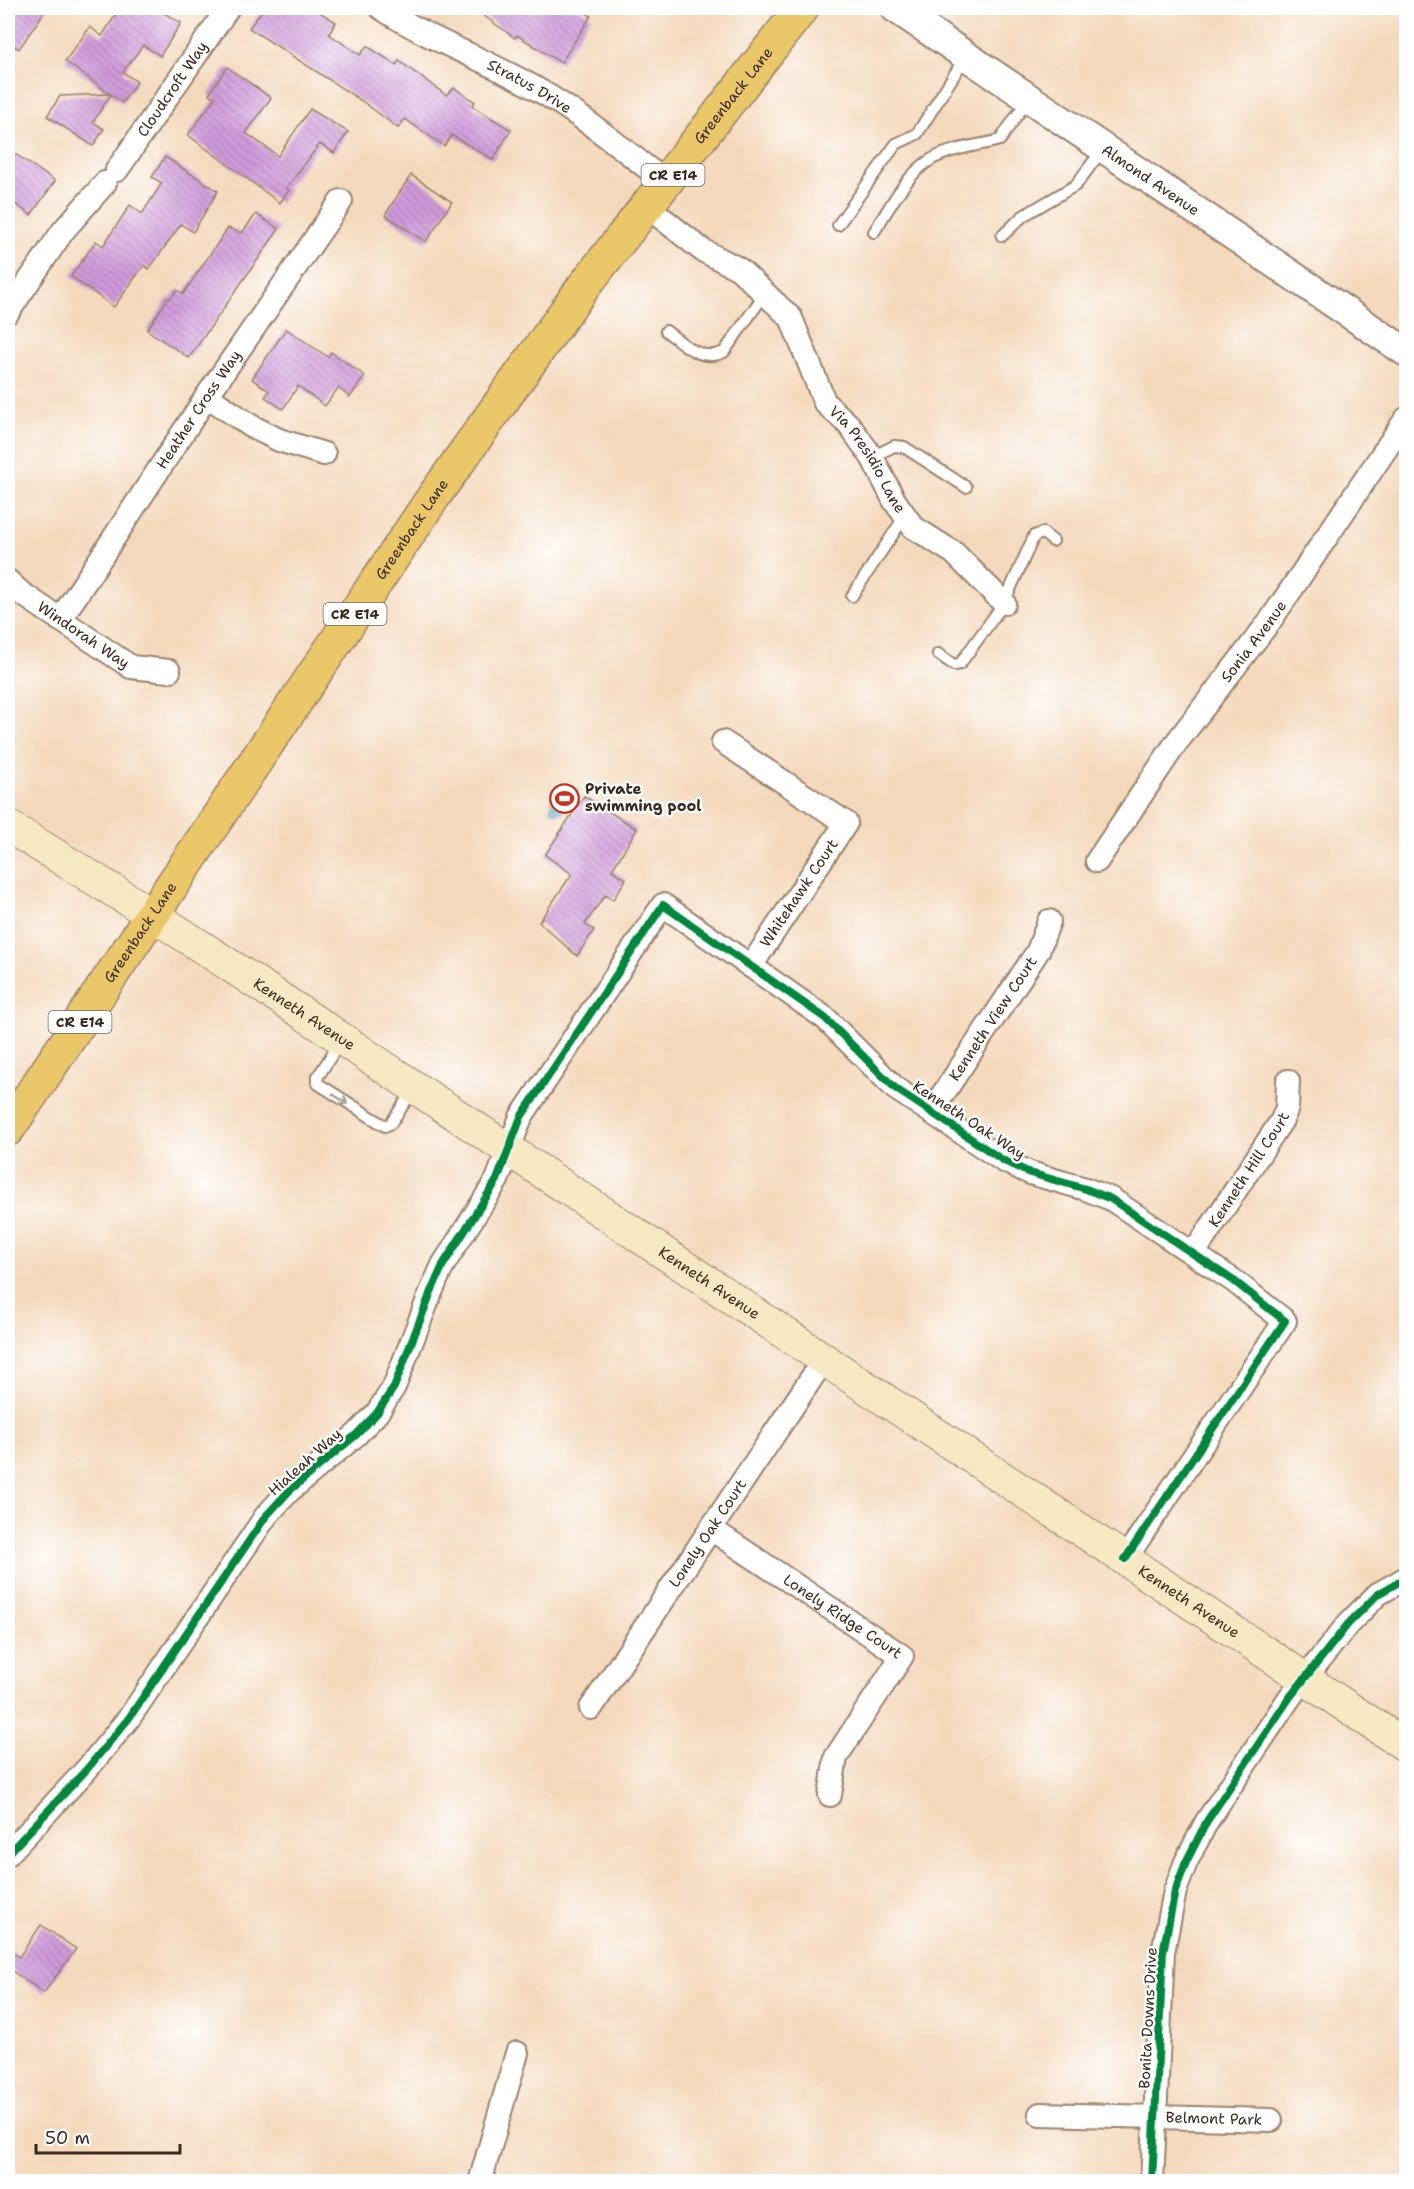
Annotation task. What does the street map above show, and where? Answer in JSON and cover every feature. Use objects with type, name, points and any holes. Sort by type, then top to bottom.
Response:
[{"type":"main road","name":"Greenback Lane","points":[[8,1129],[434,496],[584,286],[658,195],[802,8]]},
{"type":"main road","name":"Kenneth Avenue","points":[[10,834],[153,915],[1407,1746]]},
{"type":"street","name":"Cloudcroft Way","points":[[8,312],[63,231],[111,176],[228,8]]},
{"type":"street","name":"Stratus Drive","points":[[381,8],[412,29],[499,68],[542,92],[658,195]]},
{"type":"street","name":"Almond Avenue","points":[[895,8],[1407,352]]},
{"type":"street","name":"Via Presidio Lane","points":[[658,195],[702,250],[739,269],[791,318],[825,403],[849,424],[872,457],[894,500],[913,527],[954,554],[1004,603]]},
{"type":"street","name":"Heather Cross Way","points":[[60,620],[207,396],[341,201]]},
{"type":"street","points":[[207,396],[260,431],[279,440],[324,454]]},
{"type":"street","name":"Sonia Avenue","points":[[1097,861],[1176,743],[1270,621],[1407,419]]},
{"type":"street","name":"Windorah Way","points":[[8,581],[60,620],[131,667],[169,671]]},
{"type":"street","name":"Whitehawk Court","points":[[723,742],[846,823],[750,966]]},
{"type":"street","name":"Kenneth Oak Way","points":[[508,1150],[521,1117],[663,905],[825,1018],[896,1089],[1004,1161],[1029,1173],[1086,1189],[1111,1199],[1194,1253],[1285,1321],[1125,1559]]},
{"type":"street","name":"Kenneth View Court","points":[[931,1112],[1038,951],[1049,921]]},
{"type":"street","name":"Kenneth Hill Court","points":[[1194,1253],[1282,1120],[1287,1108],[1288,1081]]},
{"type":"street","name":"Hialeah Way","points":[[8,1854],[87,1769],[129,1718],[266,1516],[289,1491],[356,1435],[377,1413],[401,1373],[443,1265],[479,1211],[496,1180],[508,1150]]},
{"type":"street","name":"Lonely Oak Court","points":[[591,1708],[825,1359]]},
{"type":"street","name":"Lonely Ridge Court","points":[[711,1529],[902,1656],[836,1757],[830,1795]]},
{"type":"street","name":"Bonita Downs Drive","points":[[1152,2181],[1157,2117],[1163,1952],[1175,1891],[1186,1862],[1207,1821],[1290,1697],[1358,1612],[1378,1594],[1407,1578]]},
{"type":"street","points":[[480,2181],[517,2053]]},
{"type":"street","name":"Belmont Park","points":[[1040,2114],[1271,2120]]},
{"type":"lane","points":[[838,225],[896,144],[916,134],[966,56]]},
{"type":"lane","points":[[874,232],[913,174],[932,159],[950,152],[1000,140],[1029,98]]},
{"type":"lane","points":[[1002,236],[1023,216],[1076,185],[1103,148]]},
{"type":"lane","points":[[666,331],[698,354],[713,357],[724,352],[766,292]]},
{"type":"lane","points":[[872,457],[894,446],[904,447],[966,487]]},
{"type":"lane","points":[[852,596],[905,516]]},
{"type":"lane","points":[[938,654],[954,665],[960,664],[1004,603],[1034,536],[1043,533],[1053,541]]},
{"type":"lane","points":[[342,1039],[317,1078],[317,1083],[385,1126],[391,1123],[414,1088]]},
{"type":"water","name":"Private swimming pool","points":[[561,786],[577,789],[576,800],[568,802],[566,810],[558,813],[551,810],[552,796],[557,795]]},
{"type":"building","points":[[8,8],[47,8],[19,49],[8,41]]},
{"type":"building","points":[[120,8],[156,8],[181,23],[160,56],[143,45],[123,72],[137,82],[122,103],[111,94],[93,122],[104,129],[93,146],[47,116],[60,96],[110,94],[65,61],[90,27],[102,36]]},
{"type":"building","points":[[264,8],[313,8],[336,22],[329,34],[360,55],[367,46],[396,65],[399,61],[446,95],[454,88],[475,102],[472,106],[511,130],[493,160],[452,135],[444,146],[405,119],[398,128],[362,101],[249,28]]},
{"type":"building","points":[[473,8],[578,8],[591,16],[561,63],[517,35],[515,38]]},
{"type":"building","points":[[227,67],[271,98],[246,133],[278,156],[310,109],[348,132],[334,153],[320,144],[286,188],[289,190],[280,203],[188,135],[215,98],[209,94]]},
{"type":"building","points":[[15,154],[55,181],[31,215],[8,199],[8,165]]},
{"type":"building","points":[[165,157],[218,191],[193,232],[181,224],[149,269],[144,265],[114,307],[71,276],[96,241],[103,246],[130,205],[142,214],[162,183],[152,177]]},
{"type":"building","points":[[411,175],[452,202],[426,242],[385,215]]},
{"type":"building","points":[[256,214],[279,229],[189,358],[147,330],[168,298],[170,299],[177,290],[183,294],[228,228],[242,233]]},
{"type":"building","points":[[286,329],[328,357],[331,352],[365,376],[350,397],[338,388],[325,406],[298,386],[283,409],[265,397],[269,391],[252,379]]},
{"type":"building","points":[[584,796],[637,829],[612,870],[626,879],[613,900],[605,895],[585,924],[594,930],[577,956],[539,922],[572,874],[545,855]]},
{"type":"building","points":[[41,1925],[76,1949],[44,1993],[8,1968],[8,1949],[19,1957]]},
{"type":"cycle path","points":[[8,1854],[87,1769],[129,1718],[266,1516],[289,1491],[356,1435],[377,1413],[394,1387],[443,1265],[497,1180],[521,1117],[663,905],[825,1018],[896,1089],[1004,1161],[1030,1173],[1086,1189],[1111,1199],[1234,1281],[1285,1321],[1125,1559]]},
{"type":"cycle path","points":[[1152,2182],[1163,1952],[1175,1891],[1186,1862],[1207,1821],[1290,1697],[1348,1624],[1378,1594],[1406,1578]]},
{"type":"place","name":"Private swimming pool","points":[[564,798]]}]
